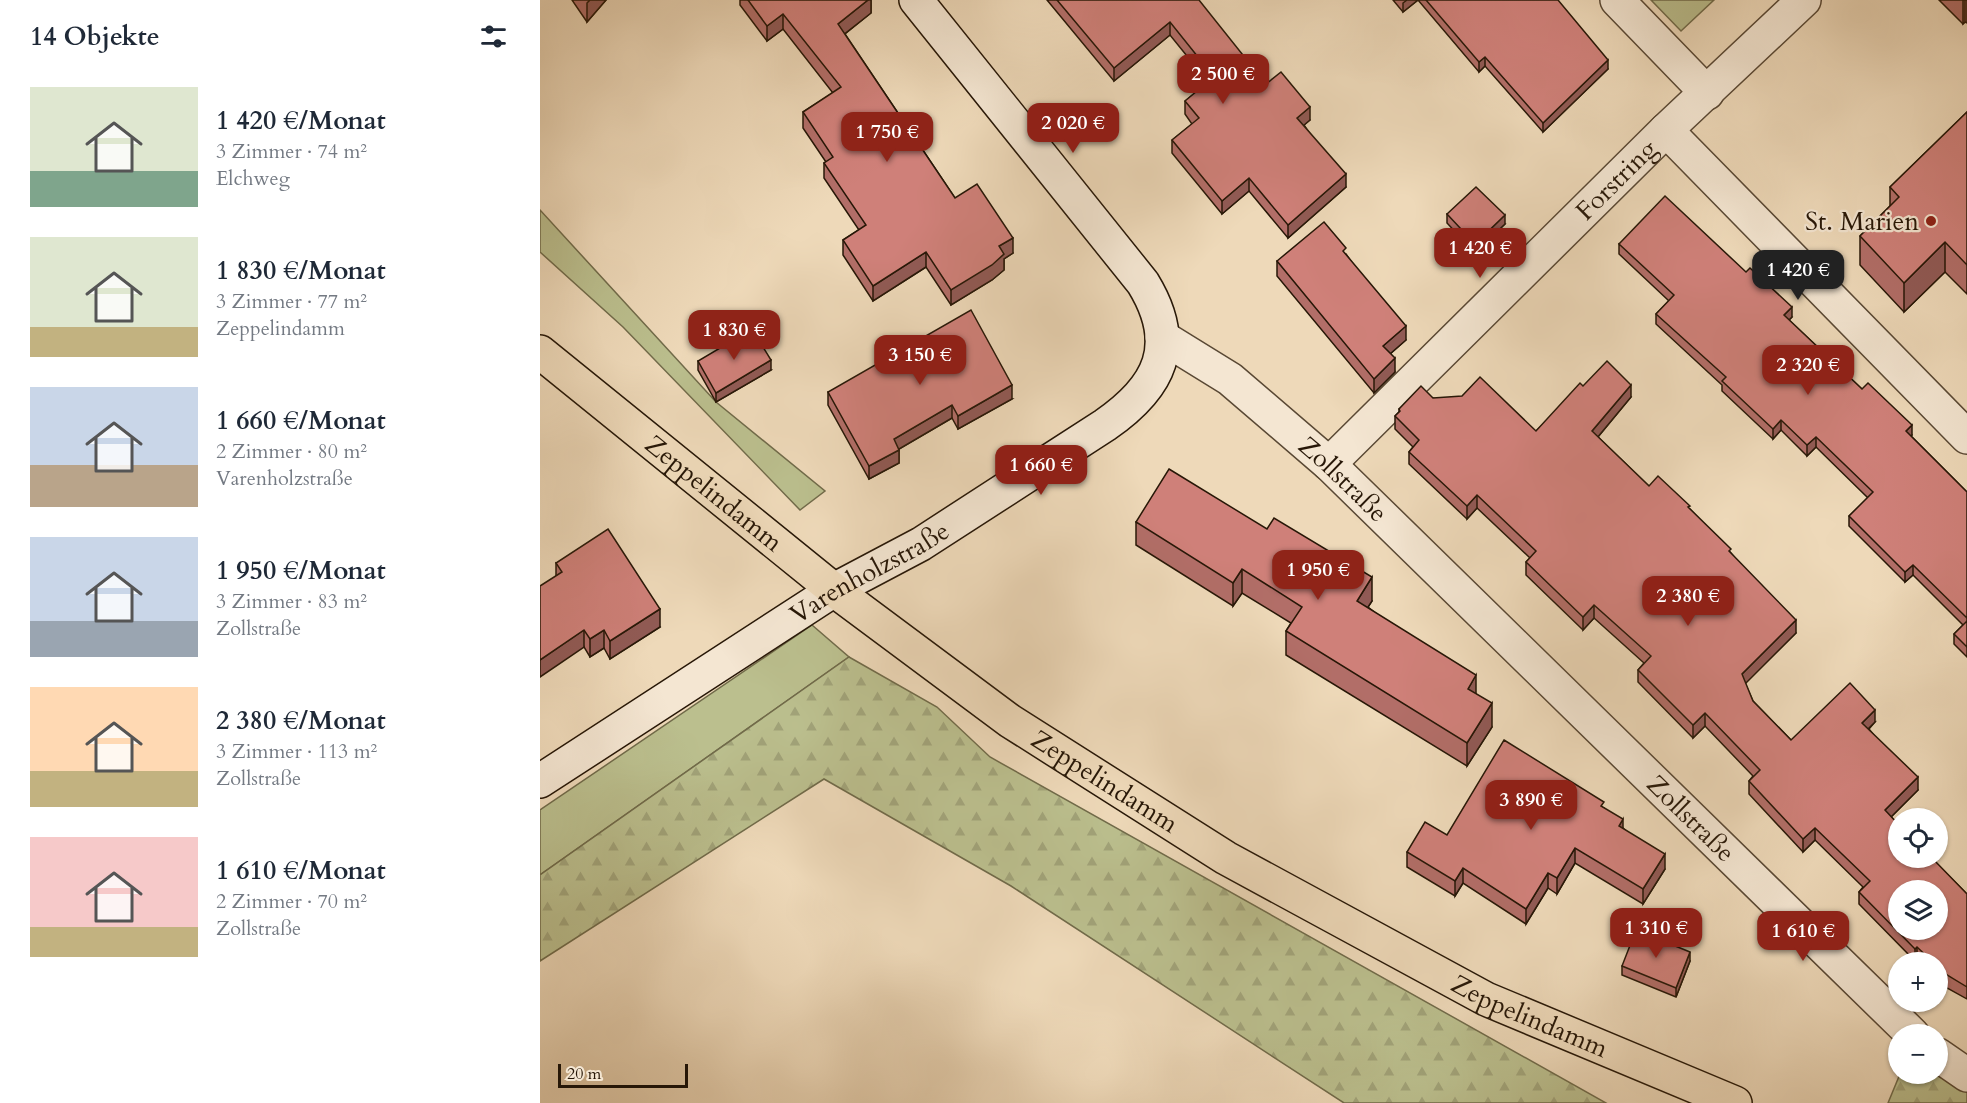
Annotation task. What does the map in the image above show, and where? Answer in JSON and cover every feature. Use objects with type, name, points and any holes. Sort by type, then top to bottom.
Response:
[{"type":"main road","name":"Zeppelindamm","points":[[540,352],[834,590],[1010,721],[1226,858],[1486,999],[1735,1103]]},
{"type":"street","points":[[916,0],[1143,283],[1156,308],[1162,337]]},
{"type":"street","points":[[1617,0],[1707,93]]},
{"type":"street","name":"Forstring","points":[[1329,464],[1666,130],[1804,0]]},
{"type":"street","points":[[1666,130],[1967,437]]},
{"type":"street","name":"Zollstraße","points":[[1162,337],[1230,379],[1329,464],[1902,1024]]},
{"type":"street","name":"Varenholzstraße","points":[[540,781],[834,590],[921,544],[1131,407],[1155,373],[1160,359],[1162,337]]},
{"type":"street","points":[[1948,1062],[1967,1075]]},
{"type":"green space","points":[[1651,0],[1714,0],[1681,31]]},
{"type":"green space","points":[[540,210],[716,402],[825,491],[800,510],[623,327],[540,252]]},
{"type":"green space","points":[[812,625],[849,657],[540,875],[540,810]]},
{"type":"green space","points":[[849,657],[937,707],[990,757],[1606,1103],[1344,1103],[1011,886],[824,779],[540,961],[540,875]]},
{"type":"green space","points":[[1948,1081],[1967,1092],[1967,1103],[1888,1103],[1896,1084],[1948,1084]]},
{"type":"building","points":[[748,0],[868,0],[838,24],[955,198],[977,184],[1013,238],[999,246],[1004,254],[992,265],[951,290],[926,252],[873,286],[843,240],[866,225],[824,163],[833,157],[803,112],[841,87],[783,14],[767,26]]},
{"type":"building","points":[[1057,0],[1199,0],[1266,84],[1281,72],[1310,107],[1297,118],[1346,174],[1288,225],[1249,178],[1222,201],[1172,140],[1199,118],[1185,101],[1214,77],[1170,22],[1114,68]]},
{"type":"building","points":[[1426,0],[1558,0],[1608,60],[1543,123],[1485,57],[1479,62]]},
{"type":"building","points":[[1967,112],[1967,265],[1945,242],[1904,283],[1860,236],[1899,197],[1890,187]]},
{"type":"building","points":[[1476,187],[1505,215],[1475,244],[1447,214]]},
{"type":"building","points":[[1665,196],[1746,272],[1750,268],[1792,307],[1784,315],[1862,389],[1868,383],[1912,425],[1906,431],[1967,492],[1967,618],[1913,565],[1905,572],[1849,516],[1873,492],[1816,437],[1807,445],[1781,420],[1773,429],[1722,381],[1726,377],[1656,314],[1674,295],[1619,244]]},
{"type":"building","points":[[1324,222],[1346,248],[1343,251],[1406,326],[1383,346],[1395,358],[1374,379],[1277,261]]},
{"type":"building","points":[[971,310],[1012,385],[958,416],[952,405],[894,439],[899,450],[869,466],[828,392]]},
{"type":"building","points":[[752,329],[771,360],[716,393],[698,361]]},
{"type":"building","points":[[1607,361],[1631,385],[1592,431],[1649,486],[1658,476],[1690,506],[1688,507],[1731,549],[1729,551],[1796,620],[1742,674],[1753,701],[1791,740],[1850,683],[1875,710],[1862,723],[1918,777],[1885,810],[1888,813],[1888,868],[1942,868],[1967,894],[1967,987],[1948,976],[1948,952],[1922,952],[1917,947],[1915,949],[1906,940],[1948,940],[1948,880],[1888,880],[1888,922],[1859,892],[1870,881],[1815,828],[1803,839],[1749,781],[1760,770],[1705,713],[1693,725],[1638,670],[1651,656],[1594,605],[1583,617],[1526,562],[1536,551],[1477,495],[1467,506],[1409,452],[1419,440],[1395,416],[1421,386],[1433,398],[1462,396],[1480,377],[1536,431],[1580,383],[1583,386]]},
{"type":"building","points":[[1169,469],[1267,529],[1274,518],[1372,577],[1357,601],[1476,675],[1468,689],[1492,703],[1467,743],[1286,631],[1302,607],[1242,569],[1233,583],[1136,522]]},
{"type":"building","points":[[608,529],[660,609],[610,641],[604,630],[590,639],[584,630],[540,660],[540,586],[562,572],[556,563]]},
{"type":"building","points":[[1967,621],[1967,647],[1954,634]]},
{"type":"building","points":[[1504,740],[1604,802],[1601,806],[1623,819],[1619,826],[1665,854],[1643,889],[1575,848],[1557,878],[1548,873],[1526,909],[1463,868],[1455,881],[1407,852],[1425,822],[1447,835]]},
{"type":"building","points":[[1636,930],[1690,952],[1676,988],[1622,966]]},
{"type":"place","name":"St. Marien","points":[[1931,221]]}]
